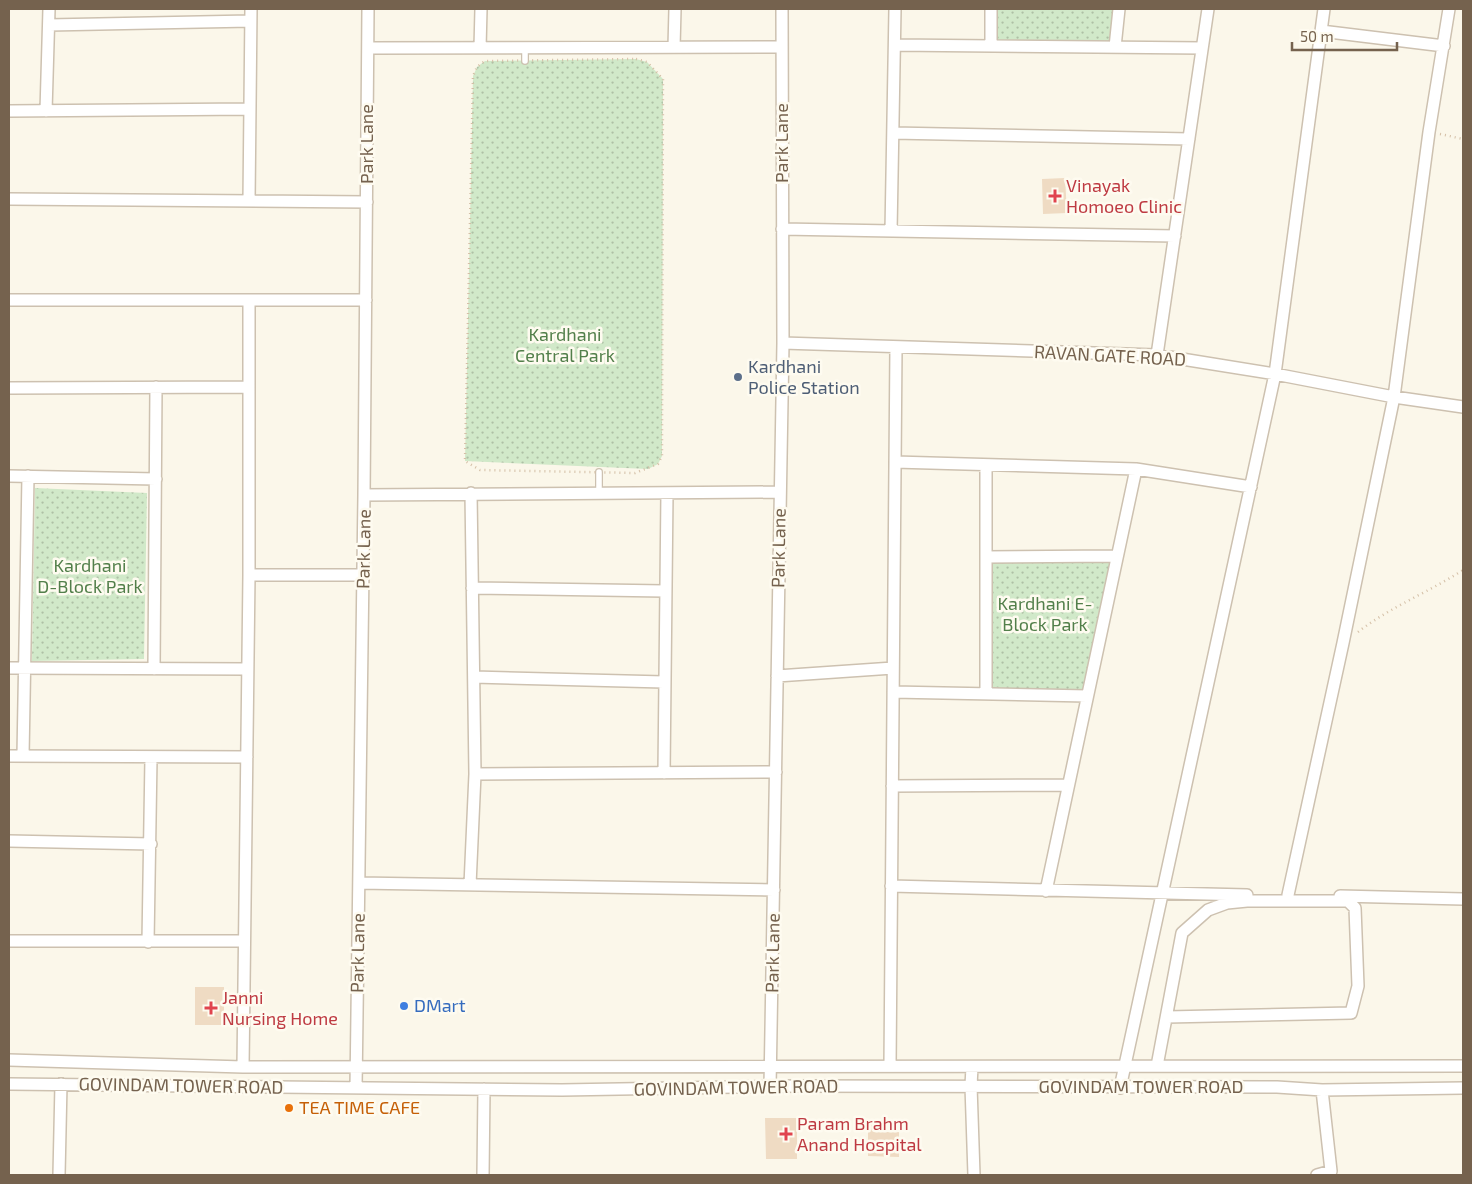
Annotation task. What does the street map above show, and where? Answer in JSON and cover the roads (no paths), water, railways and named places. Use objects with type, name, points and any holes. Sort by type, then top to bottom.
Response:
[{"type":"street","points":[[46,110],[49,9]]},
{"type":"street","points":[[250,9],[250,201]]},
{"type":"street","name":"Park Lane","points":[[356,1088],[368,9]]},
{"type":"street","points":[[480,48],[481,9]]},
{"type":"street","points":[[674,47],[675,9]]},
{"type":"street","name":"Park Lane","points":[[770,1087],[783,343],[782,9]]},
{"type":"street","points":[[891,231],[895,9]]},
{"type":"street","points":[[991,45],[992,9]]},
{"type":"street","points":[[1115,47],[1119,9]]},
{"type":"street","points":[[1157,355],[1208,9]]},
{"type":"street","points":[[1120,1088],[1275,374],[1324,9]]},
{"type":"street","points":[[1288,895],[1394,397],[1429,132],[1449,9]]},
{"type":"street","points":[[49,25],[250,21]]},
{"type":"street","points":[[1321,31],[1444,46]]},
{"type":"street","points":[[895,45],[1202,48]]},
{"type":"street","points":[[368,48],[782,47]]},
{"type":"street","points":[[9,111],[250,109]]},
{"type":"street","points":[[893,133],[1189,139]]},
{"type":"street","points":[[9,199],[366,202]]},
{"type":"street","points":[[782,229],[1175,236]]},
{"type":"street","points":[[9,300],[366,300]]},
{"type":"street","points":[[243,1067],[249,575],[249,300]]},
{"type":"street","name":"RAVAN GATE ROAD","points":[[783,343],[1157,355],[1275,374],[1394,397],[1463,406]]},
{"type":"street","points":[[890,1066],[896,347]]},
{"type":"street","points":[[154,669],[156,387]]},
{"type":"street","points":[[9,388],[249,387]]},
{"type":"street","points":[[895,462],[1136,469],[1251,487]]},
{"type":"street","points":[[986,465],[986,694]]},
{"type":"street","points":[[1046,891],[1136,469]]},
{"type":"street","points":[[9,476],[156,479]]},
{"type":"street","points":[[23,756],[28,476]]},
{"type":"street","points":[[364,495],[780,492]]},
{"type":"street","points":[[470,885],[475,774],[471,493]]},
{"type":"street","points":[[664,773],[664,591],[667,493]]},
{"type":"street","points":[[986,557],[1117,556]]},
{"type":"street","points":[[249,575],[363,575]]},
{"type":"street","points":[[472,588],[664,591]]},
{"type":"street","points":[[9,668],[248,669]]},
{"type":"street","points":[[777,676],[893,668]]},
{"type":"street","points":[[474,677],[664,682]]},
{"type":"street","points":[[893,692],[1087,696]]},
{"type":"street","points":[[9,756],[247,757]]},
{"type":"street","points":[[148,942],[151,758]]},
{"type":"street","points":[[475,774],[776,772]]},
{"type":"street","points":[[892,786],[1068,785]]},
{"type":"street","points":[[9,841],[151,844]]},
{"type":"street","points":[[359,883],[774,890]]},
{"type":"street","points":[[891,886],[1463,900]]},
{"type":"street","points":[[1157,1066],[1166,1017],[1182,933],[1208,910],[1227,903],[1247,900],[1348,901],[1355,908],[1358,986],[1350,1013],[1166,1017]]},
{"type":"street","points":[[9,941],[148,942],[244,940]]},
{"type":"street","name":"GOVINDAM TOWER ROAD","points":[[9,1060],[243,1067],[1463,1066]]},
{"type":"street","points":[[972,1067],[974,1175]]},
{"type":"street","name":"GOVINDAM TOWER ROAD","points":[[9,1084],[484,1089],[971,1086],[1120,1088],[1277,1087],[1322,1090],[1463,1088]]},
{"type":"street","points":[[59,1175],[61,1084]]},
{"type":"street","points":[[483,1175],[484,1089]]},
{"type":"street","points":[[1317,1175],[1331,1173],[1322,1090]]},
{"type":"lane","points":[[525,61],[526,48]]},
{"type":"lane","points":[[599,472],[599,493]]},
{"type":"place","name":"Vinayak Homoeo Clinic","points":[[1055,196]]},
{"type":"place","name":"Kardhani Police Station","points":[[738,377]]},
{"type":"place","name":"DMart","points":[[404,1006]]},
{"type":"place","name":"Janni Nursing Home","points":[[211,1008]]},
{"type":"place","name":"TEA TIME CAFE","points":[[289,1108]]},
{"type":"place","name":"Param Brahm Anand Hospital","points":[[786,1134]]},
{"type":"park label","name":"Kardhani Central Park","points":[[565,345]]},
{"type":"park label","name":"Kardhani D-Block Park","points":[[90,576]]},
{"type":"park label","name":"Kardhani E- Block Park","points":[[1045,614]]}]
